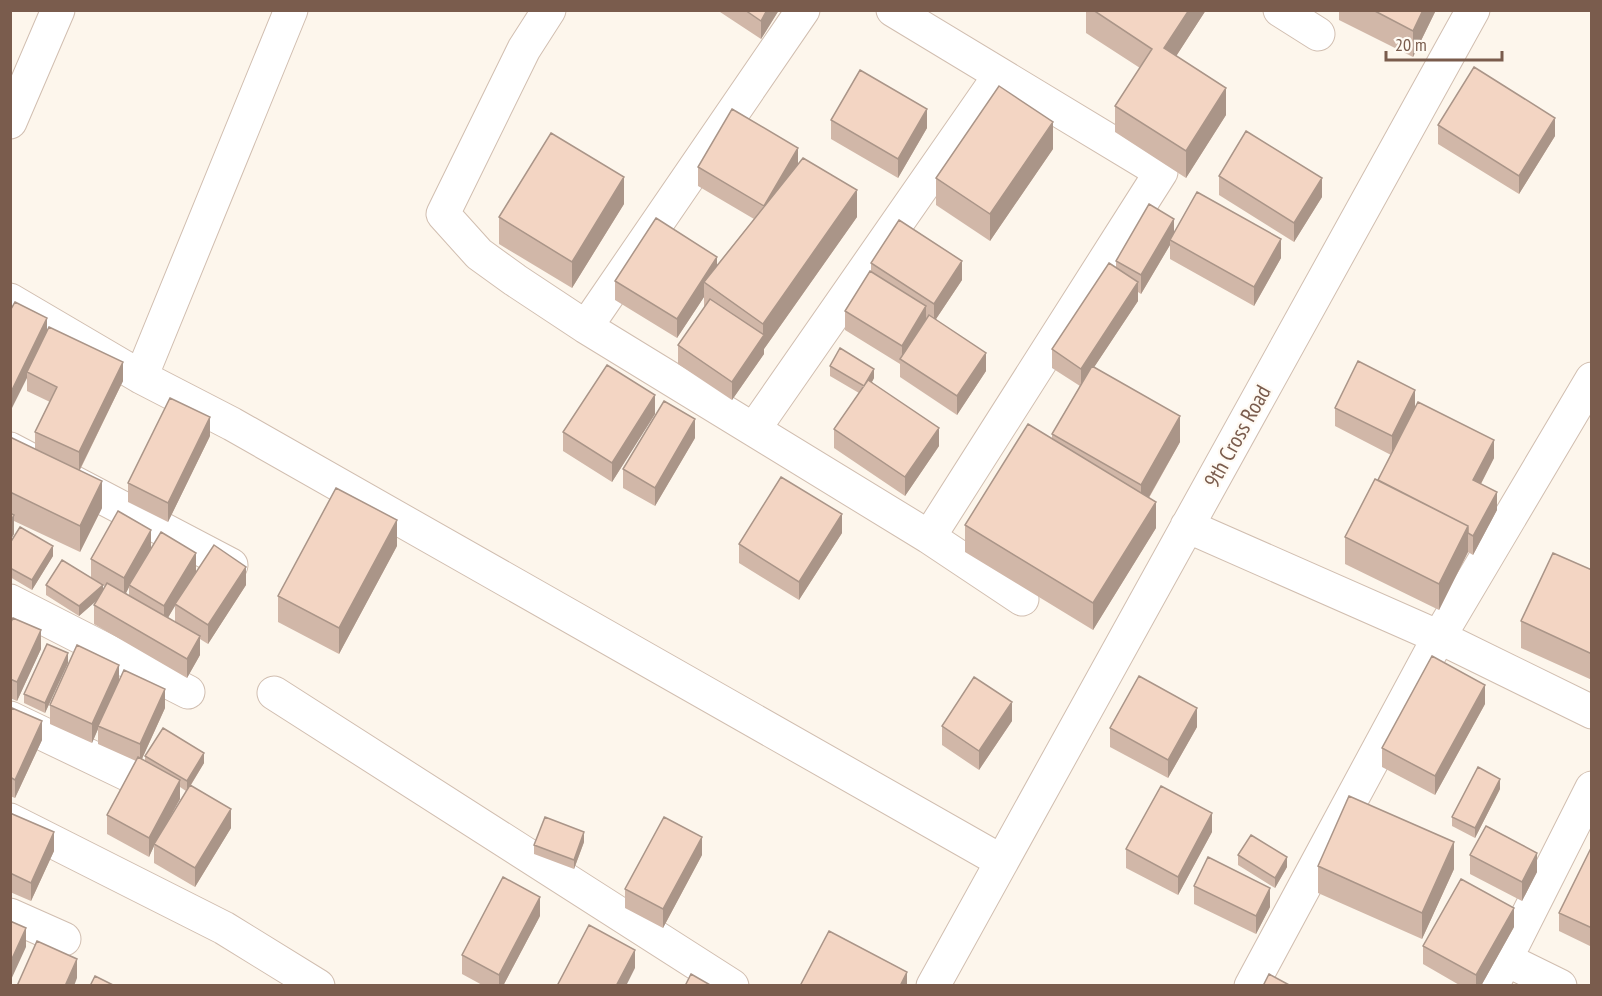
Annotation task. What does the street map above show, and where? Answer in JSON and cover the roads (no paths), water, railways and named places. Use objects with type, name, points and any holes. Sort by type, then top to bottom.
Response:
[{"type":"street","points":[[10,122],[58,10]]},
{"type":"street","points":[[141,377],[291,10]]},
{"type":"street","points":[[549,10],[524,48],[443,214],[479,254],[515,280],[586,327],[929,537],[1022,599]]},
{"type":"street","points":[[586,327],[804,10]]},
{"type":"street","points":[[893,10],[1161,172],[929,537]]},
{"type":"street","points":[[1280,10],[1318,34]]},
{"type":"street","name":"9th Cross Road","points":[[933,986],[1473,10]]},
{"type":"street","points":[[754,429],[1000,75]]},
{"type":"street","points":[[10,300],[141,377],[232,424],[1001,861]]},
{"type":"street","points":[[1251,986],[1439,637],[1592,379]]},
{"type":"street","points":[[10,449],[231,565]]},
{"type":"street","points":[[1187,526],[1439,637],[1592,712]]},
{"type":"street","points":[[10,601],[188,692]]},
{"type":"street","points":[[274,693],[732,986]]},
{"type":"street","points":[[10,718],[129,775]]},
{"type":"street","points":[[1560,986],[1498,972],[1592,788]]},
{"type":"street","points":[[10,820],[224,928],[318,986]]},
{"type":"street","points":[[10,915],[64,939]]}]
